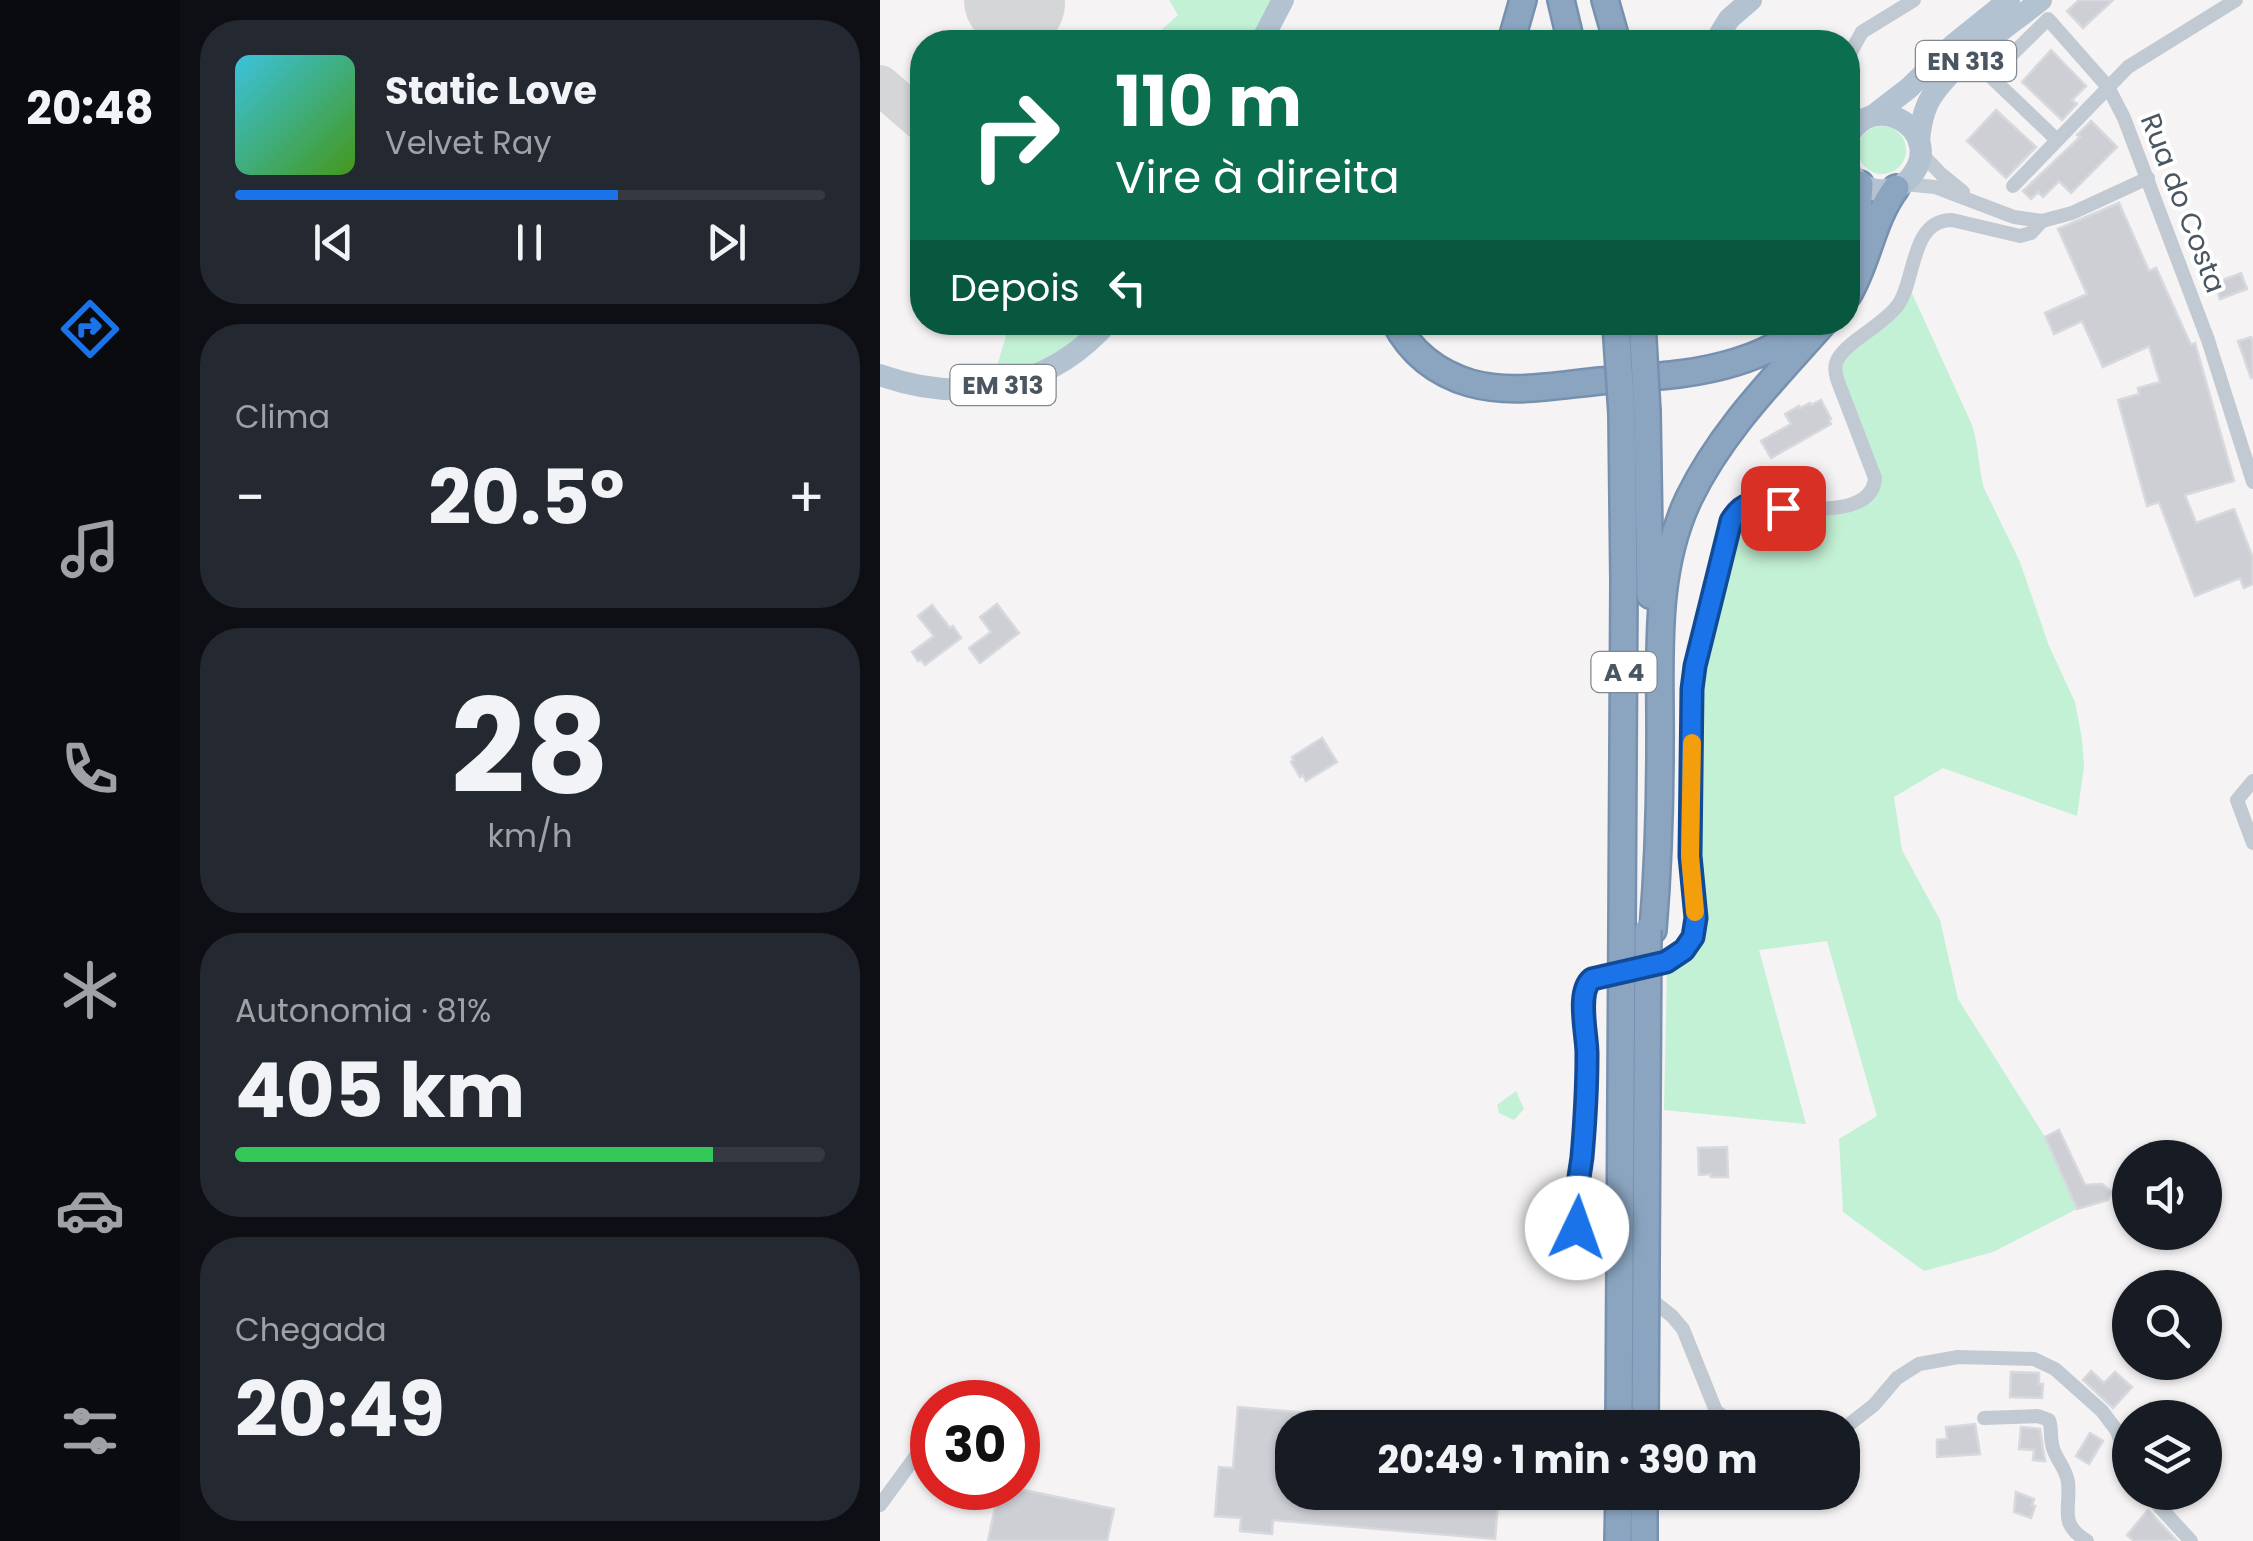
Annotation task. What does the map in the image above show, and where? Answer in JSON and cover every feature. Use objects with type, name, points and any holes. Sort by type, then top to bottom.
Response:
[{"type":"highway","points":[[1515,30],[1524,0]]},
{"type":"highway","points":[[1561,0],[1568,30]]},
{"type":"highway","points":[[1589,0],[1595,30]]},
{"type":"highway","points":[[1606,0],[1614,30]]},
{"type":"highway","points":[[1860,249],[1900,186]]},
{"type":"highway","points":[[1403,335],[1413,350],[1432,366],[1470,383],[1504,389],[1706,370],[1766,350],[1793,335]]},
{"type":"highway","points":[[1426,335],[1438,350],[1459,362],[1491,372],[1524,374],[1708,356],[1762,335]]},
{"type":"highway","name":"A 4","points":[[1612,335],[1650,506],[1641,930],[1620,1410]]},
{"type":"highway","name":"A 4","points":[[1640,335],[1627,414],[1623,788],[1648,986],[1645,1410]]},
{"type":"highway","points":[[1641,930],[1660,806],[1661,622],[1670,549],[1690,496],[1720,444],[1812,335]]},
{"type":"highway","points":[[1618,1541],[1619,1510]]},
{"type":"highway","points":[[1644,1510],[1644,1541]]},
{"type":"main road","points":[[1267,30],[1283,0]]},
{"type":"main road","points":[[1722,30],[1729,18],[1751,0]]},
{"type":"main road","name":"EN 313","points":[[1860,122],[1909,88],[2009,0]]},
{"type":"main road","name":"EN 313","points":[[1900,186],[1916,170],[1921,120],[1938,87],[1974,54],[2044,10]]},
{"type":"main road","name":"EN 313","points":[[1874,115],[1896,117],[1906,123],[1920,147]]},
{"type":"main road","points":[[1860,181],[1871,189],[1900,186]]},
{"type":"main road","name":"EM 313","points":[[880,375],[924,388],[948,390],[1008,385],[1055,366],[1094,335]]},
{"type":"street","points":[[1860,36],[1914,0]]},
{"type":"street","points":[[2013,186],[2135,62],[2236,0]]},
{"type":"street","points":[[2044,10],[1990,76],[2057,140]]},
{"type":"street","name":"Rua do Costa","points":[[2044,10],[2108,87],[2124,118],[2213,355],[2253,482]]},
{"type":"street","points":[[1920,147],[1947,179],[1980,204]]},
{"type":"street","points":[[1900,186],[1936,187],[2014,217],[2042,221],[2072,213],[2148,178]]},
{"type":"street","points":[[1716,1410],[1678,1322],[1595,1256],[1580,1236],[1576,1218],[1587,1096],[1584,991],[1592,979],[1671,959],[1693,937],[1693,681],[1734,516],[1748,504],[1814,510],[1850,504],[1869,495],[1874,478],[1837,379],[1837,360],[1898,305],[1923,235],[1933,225],[1952,220],[2020,236],[2031,233],[2042,221]]},
{"type":"street","points":[[2253,781],[2236,800],[2253,843]]},
{"type":"street","points":[[1860,1416],[1904,1372],[1928,1361],[1958,1357],[2034,1360],[2055,1369],[2112,1425]]},
{"type":"street","points":[[1984,1418],[2038,1416],[2050,1422],[2052,1447],[2068,1478],[2067,1518],[2076,1533],[2087,1541]]},
{"type":"street","points":[[880,1505],[910,1464]]},
{"type":"street","points":[[2163,1510],[2192,1541]]},
{"type":"green space","points":[[1169,0],[1275,0],[1259,30],[1161,30],[1178,15]]},
{"type":"green space","points":[[1873,128],[1891,128],[1904,141],[1904,159],[1891,172],[1873,172],[1860,159],[1860,141]]},
{"type":"green space","points":[[1911,291],[1972,425],[1984,488],[2020,562],[2049,646],[2075,702],[2084,767],[2077,816],[1943,768],[1894,797],[1902,850],[1940,920],[1958,999],[2045,1137],[2077,1209],[1993,1252],[1924,1271],[1843,1212],[1839,1139],[1877,1116],[1827,941],[1759,950],[1806,1124],[1664,1110],[1667,970],[1691,953],[1702,935],[1696,870],[1696,702],[1701,660],[1737,520],[1745,511],[1845,512],[1863,507],[1875,496],[1880,479],[1841,380],[1842,364],[1853,350],[1885,326]]},
{"type":"green space","points":[[1006,335],[1082,335],[1048,357],[993,379]]},
{"type":"green space","points":[[1516,1091],[1524,1109],[1514,1120],[1499,1113],[1497,1105]]},
{"type":"building","points":[[2079,0],[2113,0],[2083,28],[2067,11]]},
{"type":"building","points":[[2051,50],[2086,86],[2072,100],[2077,104],[2062,120],[2022,82]]},
{"type":"building","points":[[1996,110],[2036,147],[2006,178],[1967,141]]},
{"type":"building","points":[[2091,121],[2117,147],[2071,193],[2059,181],[2043,197],[2038,192],[2031,199],[2023,191],[2080,137],[2077,135]]},
{"type":"building","points":[[2119,203],[2149,271],[2156,268],[2191,345],[2195,343],[2234,481],[2185,495],[2196,523],[2234,509],[2253,558],[2253,584],[2244,588],[2240,578],[2195,596],[2159,502],[2147,506],[2118,400],[2139,394],[2138,388],[2160,382],[2149,346],[2103,367],[2082,321],[2054,334],[2045,313],[2087,294],[2058,229]]},
{"type":"building","points":[[2241,273],[2247,289],[2220,299],[2215,283]]},
{"type":"building","points":[[2251,337],[2253,377],[2251,378],[2238,341]]},
{"type":"building","points":[[1821,400],[1831,424],[1771,458],[1761,441],[1791,424],[1785,414]]},
{"type":"building","points":[[997,604],[1019,633],[980,663],[969,648],[991,632],[980,617]]},
{"type":"building","points":[[932,605],[961,638],[925,665],[912,652],[934,636],[918,616]]},
{"type":"building","points":[[1322,738],[1337,762],[1306,781],[1291,762],[1292,757]]},
{"type":"building","points":[[2059,1130],[2085,1185],[2102,1184],[2112,1192],[2108,1200],[2077,1209],[2045,1137]]},
{"type":"building","points":[[1727,1147],[1728,1177],[1699,1175],[1698,1148]]},
{"type":"building","points":[[2091,1371],[2104,1383],[2112,1375],[2112,1380],[2124,1380],[2132,1387],[2120,1400],[2112,1400],[2112,1407],[2083,1380]]},
{"type":"building","points":[[2011,1372],[2039,1373],[2042,1398],[2010,1397]]},
{"type":"building","points":[[1238,1407],[1275,1410],[1275,1510],[1497,1510],[1495,1539],[1273,1520],[1272,1534],[1240,1531],[1241,1518],[1215,1516],[1219,1467],[1233,1468]]},
{"type":"building","points":[[1975,1424],[1980,1454],[1937,1457],[1937,1440],[1947,1439],[1946,1427]]},
{"type":"building","points":[[2021,1427],[2040,1429],[2045,1461],[2033,1460],[2034,1450],[2019,1449]]},
{"type":"building","points":[[2090,1433],[2103,1441],[2089,1464],[2076,1456]]},
{"type":"building","points":[[2016,1492],[2034,1499],[2031,1518],[2014,1512]]},
{"type":"building","points":[[1040,1493],[1114,1509],[1107,1541],[988,1541],[994,1510],[1040,1510]]},
{"type":"building","points":[[2148,1510],[2177,1541],[2134,1541],[2127,1535]]},
{"type":"taxiway","points":[[880,85],[910,111]]},
{"type":"runway","points":[[1013,0],[1016,3]]},
{"type":"slow traffic","points":[[1692,743],[1690,876],[1695,912]]},
{"type":"route","points":[[1577,1228],[1587,1096],[1585,987],[1592,979],[1666,962],[1684,950],[1693,937],[1696,918],[1690,843],[1695,666],[1731,521],[1748,504],[1783,508]]}]
